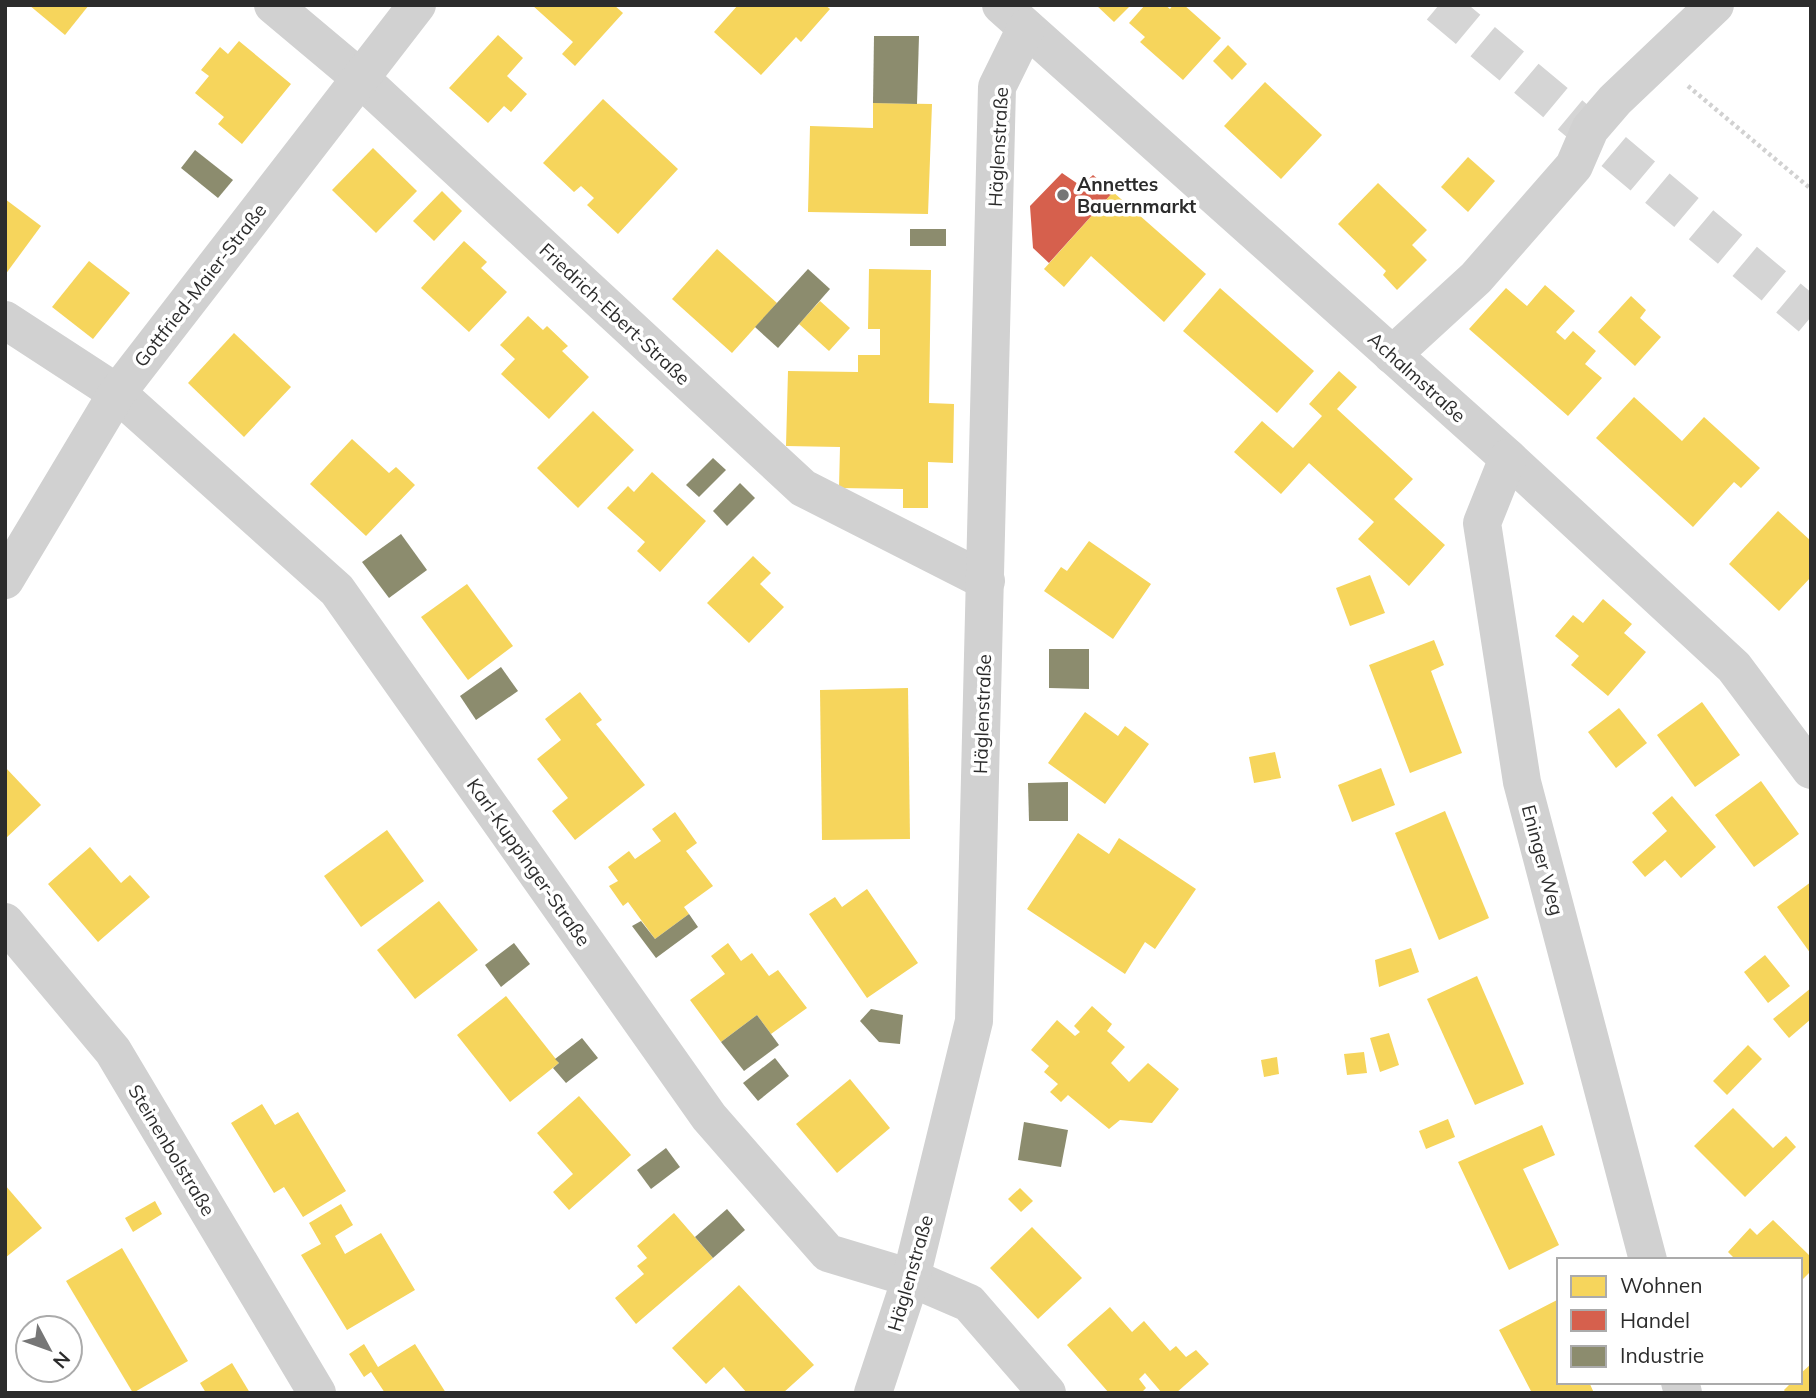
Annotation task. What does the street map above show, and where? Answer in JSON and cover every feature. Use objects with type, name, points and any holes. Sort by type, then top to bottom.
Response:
[{"type":"street","name":"Friedrich-Ebert-Straße","points":[[273,5],[360,78],[803,488],[986,580]]},
{"type":"street","name":"Gottfried-Maier-Straße","points":[[5,580],[117,393],[416,5]]},
{"type":"street","points":[[1392,355],[1476,278],[1574,166],[1590,129],[1615,100],[1715,5]]},
{"type":"street","name":"Achalmstraße","points":[[1014,16],[1507,458],[1734,667],[1811,769]]},
{"type":"street","name":"Häglenstraße","points":[[873,1393],[911,1278],[974,1021],[997,87],[1014,16]]},
{"type":"street","name":"Karl-Kuppinger-Straße","points":[[5,320],[117,393],[337,590],[709,1117],[828,1253],[911,1278],[969,1303],[1047,1393]]},
{"type":"street","name":"Eninger Weg","points":[[1507,458],[1482,523],[1522,782],[1647,1258]]},
{"type":"street","name":"Steinenbolstraße","points":[[5,922],[113,1051],[317,1393]]},
{"type":"path","points":[[1659,61],[1811,189]]},
{"type":"building: Wohnen","points":[[29,5],[89,5],[65,35]]},
{"type":"building: Wohnen","points":[[532,5],[614,5],[623,13],[575,66],[562,54],[573,42]]},
{"type":"building: Wohnen","points":[[738,5],[825,5],[830,9],[801,42],[796,37],[761,75],[714,32]]},
{"type":"building: Wohnen","points":[[1096,5],[1131,5],[1114,22]]},
{"type":"building: Wohnen","points":[[1145,5],[1165,5],[1170,9],[1173,5],[1184,5],[1221,38],[1183,80],[1140,42],[1145,37],[1129,23]]},
{"type":"building: Wohnen","points":[[498,35],[523,58],[507,76],[527,94],[511,112],[504,106],[488,123],[449,88]]},
{"type":"building: Wohnen","points":[[239,41],[291,84],[242,144],[218,124],[224,117],[195,93],[209,76],[201,70],[220,47],[228,54]]},
{"type":"building: Wohnen","points":[[1228,45],[1247,64],[1232,80],[1213,61]]},
{"type":"building: Wohnen","points":[[1265,82],[1322,135],[1281,179],[1224,126]]},
{"type":"building: Wohnen","points":[[603,99],[678,169],[618,234],[587,205],[594,198],[581,186],[574,192],[543,163]]},
{"type":"building: Wohnen","points":[[873,103],[932,104],[928,214],[808,212],[810,126],[873,128]]},
{"type":"building: Wohnen","points":[[373,148],[417,191],[376,233],[332,190]]},
{"type":"building: Wohnen","points":[[1468,157],[1495,181],[1468,212],[1441,187]]},
{"type":"building: Wohnen","points":[[1378,183],[1427,230],[1412,245],[1427,260],[1397,290],[1383,275],[1386,271],[1338,224]]},
{"type":"building: Wohnen","points":[[442,191],[462,211],[434,241],[413,221]]},
{"type":"building: Wohnen","points":[[1113,192],[1206,274],[1164,322],[1091,256],[1064,287],[1044,269]]},
{"type":"building: Wohnen","points":[[5,199],[41,226],[5,275]]},
{"type":"building: Wohnen","points":[[464,241],[487,262],[481,268],[507,292],[469,332],[421,288]]},
{"type":"building: Wohnen","points":[[717,249],[777,303],[732,353],[672,299]]},
{"type":"building: Wohnen","points":[[89,261],[130,293],[93,339],[52,307]]},
{"type":"building: Wohnen","points":[[869,269],[931,270],[929,403],[954,404],[953,463],[928,462],[928,508],[903,508],[903,489],[839,488],[840,447],[786,446],[788,371],[858,372],[858,355],[880,355],[880,329],[868,329]]},
{"type":"building: Wohnen","points":[[1545,285],[1575,311],[1556,332],[1565,340],[1573,331],[1596,351],[1585,364],[1602,378],[1568,416],[1469,329],[1506,288],[1527,306]]},
{"type":"building: Wohnen","points":[[1220,288],[1314,371],[1277,413],[1183,331]]},
{"type":"building: Wohnen","points":[[1631,296],[1646,310],[1640,318],[1661,337],[1635,366],[1598,332]]},
{"type":"building: Wohnen","points":[[820,301],[850,328],[829,351],[799,324]]},
{"type":"building: Wohnen","points":[[528,316],[543,330],[547,326],[568,346],[562,351],[589,377],[549,419],[501,374],[515,359],[500,345]]},
{"type":"building: Wohnen","points":[[234,333],[291,387],[244,437],[188,383]]},
{"type":"building: Wohnen","points":[[1339,371],[1357,387],[1337,409],[1413,479],[1394,499],[1445,545],[1409,586],[1358,539],[1374,522],[1309,463],[1281,494],[1234,452],[1262,421],[1293,448],[1322,416],[1309,404]]},
{"type":"building: Wohnen","points":[[1634,397],[1682,441],[1704,417],[1760,468],[1741,488],[1734,482],[1693,527],[1596,438]]},
{"type":"building: Wohnen","points":[[593,411],[634,450],[578,508],[537,468]]},
{"type":"building: Wohnen","points":[[352,439],[389,473],[396,467],[415,485],[366,536],[310,484]]},
{"type":"building: Wohnen","points":[[652,472],[706,521],[660,572],[637,551],[645,542],[607,508],[628,486],[634,492]]},
{"type":"building: Wohnen","points":[[1778,511],[1811,541],[1811,577],[1779,611],[1729,564]]},
{"type":"building: Wohnen","points":[[1089,541],[1151,584],[1113,639],[1044,591],[1061,567],[1067,571]]},
{"type":"building: Wohnen","points":[[753,556],[771,573],[760,584],[784,607],[749,643],[707,603]]},
{"type":"building: Wohnen","points":[[1370,575],[1385,613],[1350,626],[1336,588]]},
{"type":"building: Wohnen","points":[[467,584],[513,646],[468,680],[421,617]]},
{"type":"building: Wohnen","points":[[1603,599],[1632,624],[1624,633],[1646,652],[1608,696],[1571,665],[1579,656],[1555,636],[1573,615],[1583,623]]},
{"type":"building: Wohnen","points":[[1434,640],[1444,665],[1431,671],[1462,753],[1410,773],[1369,665]]},
{"type":"building: Wohnen","points":[[908,688],[910,839],[822,840],[820,690]]},
{"type":"building: Wohnen","points":[[580,692],[602,720],[596,724],[645,785],[575,840],[552,811],[568,798],[537,759],[561,740],[545,719]]},
{"type":"building: Wohnen","points":[[1702,702],[1740,755],[1695,787],[1657,735]]},
{"type":"building: Wohnen","points":[[1619,708],[1647,743],[1616,768],[1588,732]]},
{"type":"building: Wohnen","points":[[1085,712],[1118,736],[1125,726],[1149,744],[1105,804],[1048,763]]},
{"type":"building: Wohnen","points":[[1275,752],[1281,778],[1254,783],[1249,757]]},
{"type":"building: Wohnen","points":[[5,767],[41,805],[5,839]]},
{"type":"building: Wohnen","points":[[1381,768],[1395,805],[1352,822],[1338,785]]},
{"type":"building: Wohnen","points":[[1761,781],[1799,834],[1754,867],[1715,815]]},
{"type":"building: Wohnen","points":[[1672,796],[1716,847],[1681,878],[1665,860],[1645,877],[1632,862],[1667,831],[1652,813]]},
{"type":"building: Wohnen","points":[[1445,811],[1489,918],[1439,940],[1395,833]]},
{"type":"building: Wohnen","points":[[675,812],[697,843],[686,851],[713,886],[684,907],[689,914],[655,939],[628,902],[623,906],[609,886],[618,881],[608,867],[629,851],[635,859],[661,841],[652,829]]},
{"type":"building: Wohnen","points":[[387,830],[424,881],[361,927],[324,876]]},
{"type":"building: Wohnen","points":[[1078,833],[1109,854],[1119,838],[1196,889],[1155,949],[1145,942],[1125,974],[1027,909]]},
{"type":"building: Wohnen","points":[[90,847],[121,883],[130,875],[150,897],[98,942],[48,884]]},
{"type":"building: Wohnen","points":[[1811,882],[1811,954],[1777,907]]},
{"type":"building: Wohnen","points":[[867,889],[918,963],[867,998],[809,914],[835,897],[842,907]]},
{"type":"building: Wohnen","points":[[439,901],[478,950],[415,999],[377,950]]},
{"type":"building: Wohnen","points":[[728,943],[741,961],[752,953],[769,976],[778,970],[807,1008],[771,1034],[757,1015],[721,1042],[690,1000],[725,974],[711,956]]},
{"type":"building: Wohnen","points":[[1411,948],[1419,972],[1379,987],[1375,960]]},
{"type":"building: Wohnen","points":[[1765,955],[1790,986],[1768,1003],[1744,972]]},
{"type":"building: Wohnen","points":[[1477,976],[1524,1084],[1475,1105],[1427,999]]},
{"type":"building: Wohnen","points":[[1811,988],[1811,1019],[1789,1038],[1773,1019]]},
{"type":"building: Wohnen","points":[[506,996],[559,1063],[510,1102],[457,1035]]},
{"type":"building: Wohnen","points":[[1092,1006],[1112,1024],[1107,1031],[1125,1047],[1111,1063],[1129,1082],[1148,1063],[1179,1089],[1152,1123],[1120,1120],[1109,1129],[1068,1095],[1061,1102],[1050,1092],[1058,1084],[1044,1072],[1049,1066],[1031,1050],[1057,1020],[1075,1036],[1080,1032],[1074,1026]]},
{"type":"building: Wohnen","points":[[1389,1033],[1399,1065],[1380,1072],[1370,1038]]},
{"type":"building: Wohnen","points":[[1748,1045],[1762,1059],[1727,1095],[1713,1081]]},
{"type":"building: Wohnen","points":[[1364,1052],[1367,1073],[1347,1075],[1344,1054]]},
{"type":"building: Wohnen","points":[[1277,1057],[1279,1074],[1264,1077],[1261,1060]]},
{"type":"building: Wohnen","points":[[850,1079],[890,1128],[837,1173],[796,1124]]},
{"type":"building: Wohnen","points":[[579,1096],[631,1155],[569,1210],[553,1192],[573,1174],[537,1133]]},
{"type":"building: Wohnen","points":[[262,1104],[275,1125],[298,1112],[346,1191],[303,1217],[284,1187],[274,1193],[231,1123]]},
{"type":"building: Wohnen","points":[[1733,1108],[1773,1148],[1786,1136],[1796,1147],[1745,1197],[1694,1146]]},
{"type":"building: Wohnen","points":[[1448,1119],[1455,1137],[1426,1149],[1419,1131]]},
{"type":"building: Wohnen","points":[[1542,1125],[1555,1155],[1523,1169],[1559,1245],[1509,1270],[1458,1162]]},
{"type":"building: Wohnen","points":[[5,1185],[42,1228],[5,1258]]},
{"type":"building: Wohnen","points":[[1020,1188],[1033,1201],[1021,1212],[1008,1199]]},
{"type":"building: Wohnen","points":[[155,1201],[162,1214],[133,1232],[125,1218]]},
{"type":"building: Wohnen","points":[[341,1204],[353,1225],[335,1236],[345,1254],[381,1233],[415,1290],[347,1330],[301,1255],[321,1244],[309,1223]]},
{"type":"building: Wohnen","points":[[674,1213],[713,1258],[636,1324],[615,1298],[644,1274],[637,1266],[647,1258],[637,1246]]},
{"type":"building: Wohnen","points":[[1773,1220],[1811,1257],[1811,1271],[1802,1280],[1802,1258],[1734,1258],[1728,1252],[1750,1228],[1757,1235]]},
{"type":"building: Wohnen","points":[[1032,1227],[1082,1278],[1038,1319],[990,1268]]},
{"type":"building: Wohnen","points":[[122,1248],[188,1361],[133,1393],[66,1281]]},
{"type":"building: Wohnen","points":[[739,1285],[814,1365],[783,1393],[747,1393],[724,1367],[706,1384],[672,1348]]},
{"type":"building: Wohnen","points":[[1557,1300],[1557,1384],[1590,1384],[1594,1393],[1532,1393],[1499,1330]]},
{"type":"building: Wohnen","points":[[1110,1307],[1132,1332],[1144,1321],[1170,1351],[1176,1346],[1186,1357],[1196,1350],[1209,1364],[1176,1393],[1162,1393],[1145,1373],[1139,1379],[1146,1388],[1141,1393],[1109,1393],[1067,1345]]},
{"type":"building: Wohnen","points":[[364,1344],[378,1367],[415,1344],[446,1393],[385,1393],[371,1372],[364,1377],[349,1354]]},
{"type":"building: Wohnen","points":[[232,1363],[250,1393],[206,1393],[200,1383]]},
{"type":"building: Wohnen","points":[[1811,1364],[1811,1393],[1786,1393],[1784,1390],[1790,1384],[1802,1384],[1802,1372]]},
{"type":"building: Handel","points":[[1062,173],[1081,186],[1093,175],[1113,192],[1049,263],[1033,248],[1030,206]]},
{"type":"building: Industrie","points":[[874,36],[919,36],[917,104],[873,103]]},
{"type":"building: Industrie","points":[[195,150],[233,180],[218,198],[181,168]]},
{"type":"building: Industrie","points":[[910,229],[946,229],[946,246],[910,246]]},
{"type":"building: Industrie","points":[[808,269],[830,289],[778,348],[755,327]]},
{"type":"building: Industrie","points":[[713,458],[726,470],[699,497],[686,485]]},
{"type":"building: Industrie","points":[[740,483],[755,498],[727,526],[713,511]]},
{"type":"building: Industrie","points":[[401,534],[427,570],[389,598],[362,562]]},
{"type":"building: Industrie","points":[[1049,649],[1089,649],[1089,689],[1049,688]]},
{"type":"building: Industrie","points":[[501,667],[518,691],[476,720],[460,696]]},
{"type":"building: Industrie","points":[[1068,782],[1068,821],[1029,821],[1028,783]]},
{"type":"building: Industrie","points":[[689,914],[698,927],[656,958],[632,926],[641,921],[655,939]]},
{"type":"building: Industrie","points":[[514,943],[530,964],[501,987],[485,965]]},
{"type":"building: Industrie","points":[[871,1009],[903,1015],[900,1044],[879,1042],[860,1021]]},
{"type":"building: Industrie","points":[[757,1015],[779,1045],[744,1071],[721,1042]]},
{"type":"building: Industrie","points":[[582,1038],[598,1058],[566,1083],[553,1068],[559,1063],[555,1059]]},
{"type":"building: Industrie","points":[[775,1058],[789,1076],[758,1101],[743,1083]]},
{"type":"building: Industrie","points":[[1024,1122],[1068,1130],[1061,1167],[1018,1160]]},
{"type":"building: Industrie","points":[[666,1148],[680,1167],[651,1189],[637,1170]]},
{"type":"building: Industrie","points":[[727,1209],[745,1230],[713,1258],[695,1237]]},
{"type":"tunnel","points":[[1439,5],[1811,317]]},
{"type":"place","name":"Annettes Bauernmarkt","points":[[1063,195]]}]
